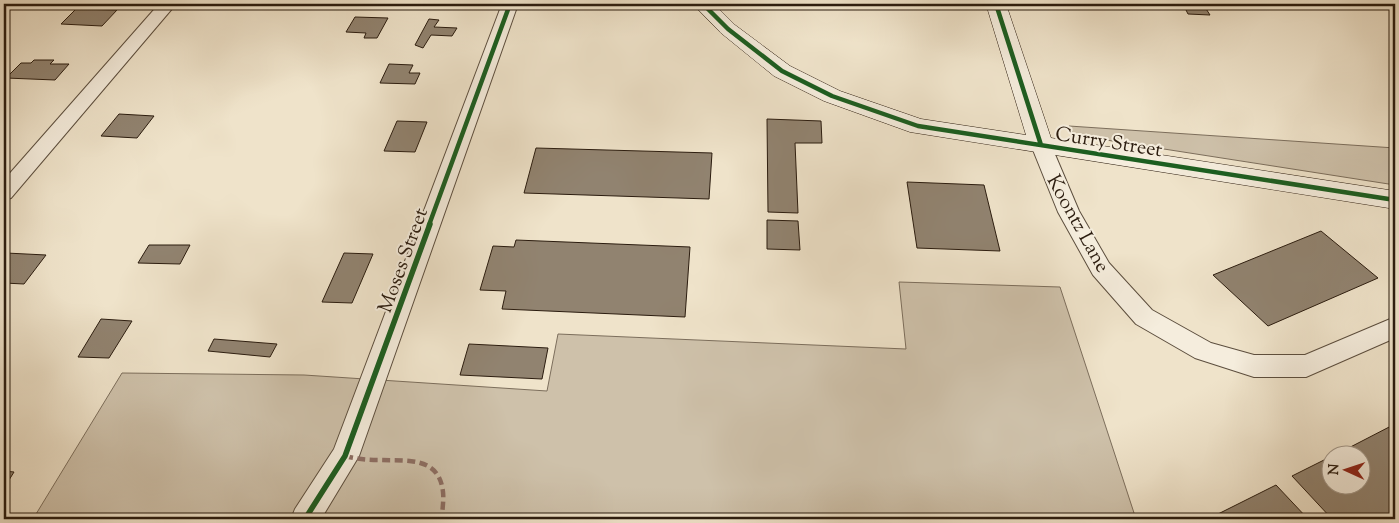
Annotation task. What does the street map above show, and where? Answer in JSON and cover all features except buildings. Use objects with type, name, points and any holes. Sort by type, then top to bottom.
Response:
[{"type":"street","points":[[4,193],[168,4]]},
{"type":"street","name":"Moses Street","points":[[305,519],[345,456],[510,4]]},
{"type":"street","name":"Curry Street","points":[[703,4],[728,30],[782,71],[832,96],[918,126],[1395,200]]},
{"type":"street","name":"Koontz Lane","points":[[996,4],[1041,145],[1069,212],[1100,269],[1144,318],[1204,351],[1254,366],[1306,366],[1395,327]]},
{"type":"shaded area","points":[[1069,126],[1395,148],[1395,185],[1074,135]]},
{"type":"shaded area","points":[[899,282],[1060,287],[1136,519],[33,519],[122,373],[304,375],[547,391],[558,334],[906,349]]},
{"type":"marked path","points":[[345,456],[363,460],[415,460],[428,464],[438,474],[443,491],[442,519]]},
{"type":"cycle path","points":[[305,519],[345,456],[510,4]]},
{"type":"cycle path","points":[[703,4],[728,29],[782,71],[832,96],[918,126],[1395,200]]},
{"type":"cycle path","points":[[996,4],[1041,145]]}]
